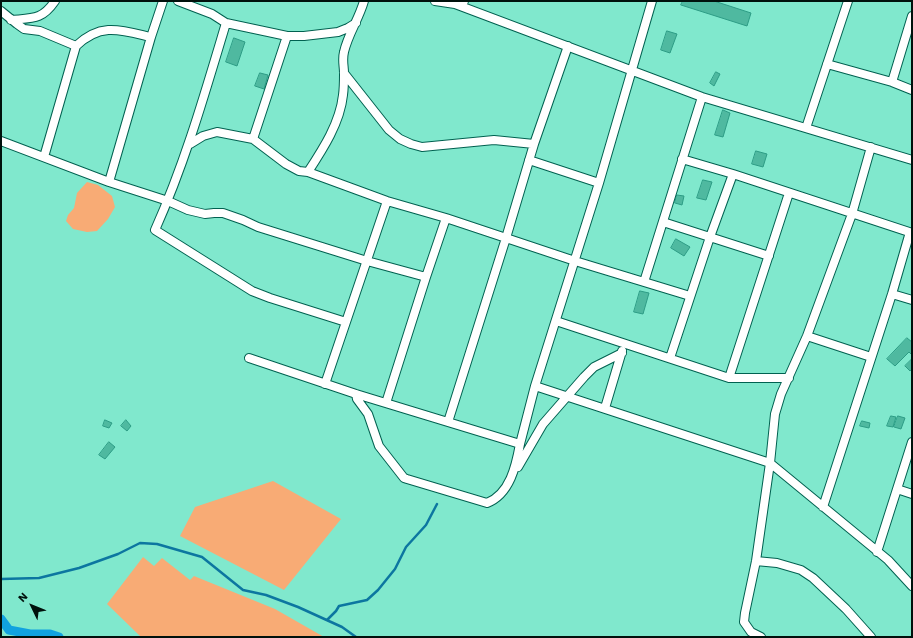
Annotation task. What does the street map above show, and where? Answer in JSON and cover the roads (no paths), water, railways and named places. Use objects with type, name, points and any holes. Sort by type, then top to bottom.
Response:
[{"type":"street","points":[[12,20],[34,19],[41,16],[55,1]]},
{"type":"street","points":[[109,182],[151,37],[164,1]]},
{"type":"street","points":[[178,1],[212,14],[226,23],[287,36],[316,36],[338,32],[356,23]]},
{"type":"street","points":[[308,172],[322,151],[340,113],[344,73],[342,61],[347,42],[364,1]]},
{"type":"street","points":[[435,1],[454,4],[702,97],[912,160]]},
{"type":"street","points":[[454,4],[464,1]]},
{"type":"street","points":[[506,488],[514,471],[535,386],[599,183],[652,1]]},
{"type":"street","points":[[806,128],[848,1]]},
{"type":"street","points":[[1,12],[24,29],[40,32],[76,46]]},
{"type":"street","points":[[892,82],[912,16]]},
{"type":"street","points":[[226,23],[190,144],[155,230],[252,291],[346,322]]},
{"type":"street","points":[[44,157],[76,46],[83,39],[96,32],[107,29],[151,37]]},
{"type":"street","points":[[253,139],[287,36]]},
{"type":"street","points":[[448,422],[534,144],[568,46]]},
{"type":"street","points":[[827,64],[892,82],[912,90]]},
{"type":"street","points":[[344,73],[389,130],[400,139],[411,144],[422,146],[494,140],[534,144]]},
{"type":"street","points":[[644,282],[702,97]]},
{"type":"street","points":[[190,144],[204,136],[217,132],[253,139],[292,168],[299,171],[308,172],[387,201],[446,218],[690,296]]},
{"type":"street","points":[[1,141],[109,182],[168,201],[188,210],[206,214],[223,213],[258,227],[367,261],[426,277]]},
{"type":"street","points":[[761,637],[751,632],[744,622],[756,561],[770,463],[775,414],[781,394],[807,336],[852,214],[872,147]]},
{"type":"street","points":[[682,159],[789,192],[911,233],[823,507]]},
{"type":"street","points":[[529,160],[599,183]]},
{"type":"street","points":[[670,358],[710,237],[733,174]]},
{"type":"street","points":[[729,378],[789,192]]},
{"type":"street","points":[[325,384],[387,201]]},
{"type":"street","points":[[386,403],[446,218]]},
{"type":"street","points":[[663,222],[769,256]]},
{"type":"street","points":[[892,294],[912,300]]},
{"type":"street","points":[[556,321],[729,378],[789,378]]},
{"type":"street","points":[[807,336],[871,357]]},
{"type":"street","points":[[605,408],[624,343]]},
{"type":"street","points":[[356,394],[357,399],[368,414],[379,446],[404,478],[487,503],[498,498],[510,484],[543,424],[584,377],[594,367],[622,353]]},
{"type":"street","points":[[249,358],[356,394],[520,444]]},
{"type":"street","points":[[535,386],[770,463],[888,560],[912,586]]},
{"type":"street","points":[[878,552],[912,442]]},
{"type":"street","points":[[897,489],[912,494]]},
{"type":"street","points":[[756,561],[776,562],[801,570],[826,589],[871,637]]},
{"type":"waterway","points":[[327,620],[339,606],[367,600],[378,590],[395,569],[406,547],[426,525],[437,504]]},
{"type":"waterway","points":[[1,579],[39,578],[79,568],[118,554],[140,543],[157,544],[202,557],[243,590],[266,595],[298,607],[342,627],[356,637]]},
{"type":"waterway","points":[[1,619],[9,630],[30,634],[50,634],[59,637]]}]
